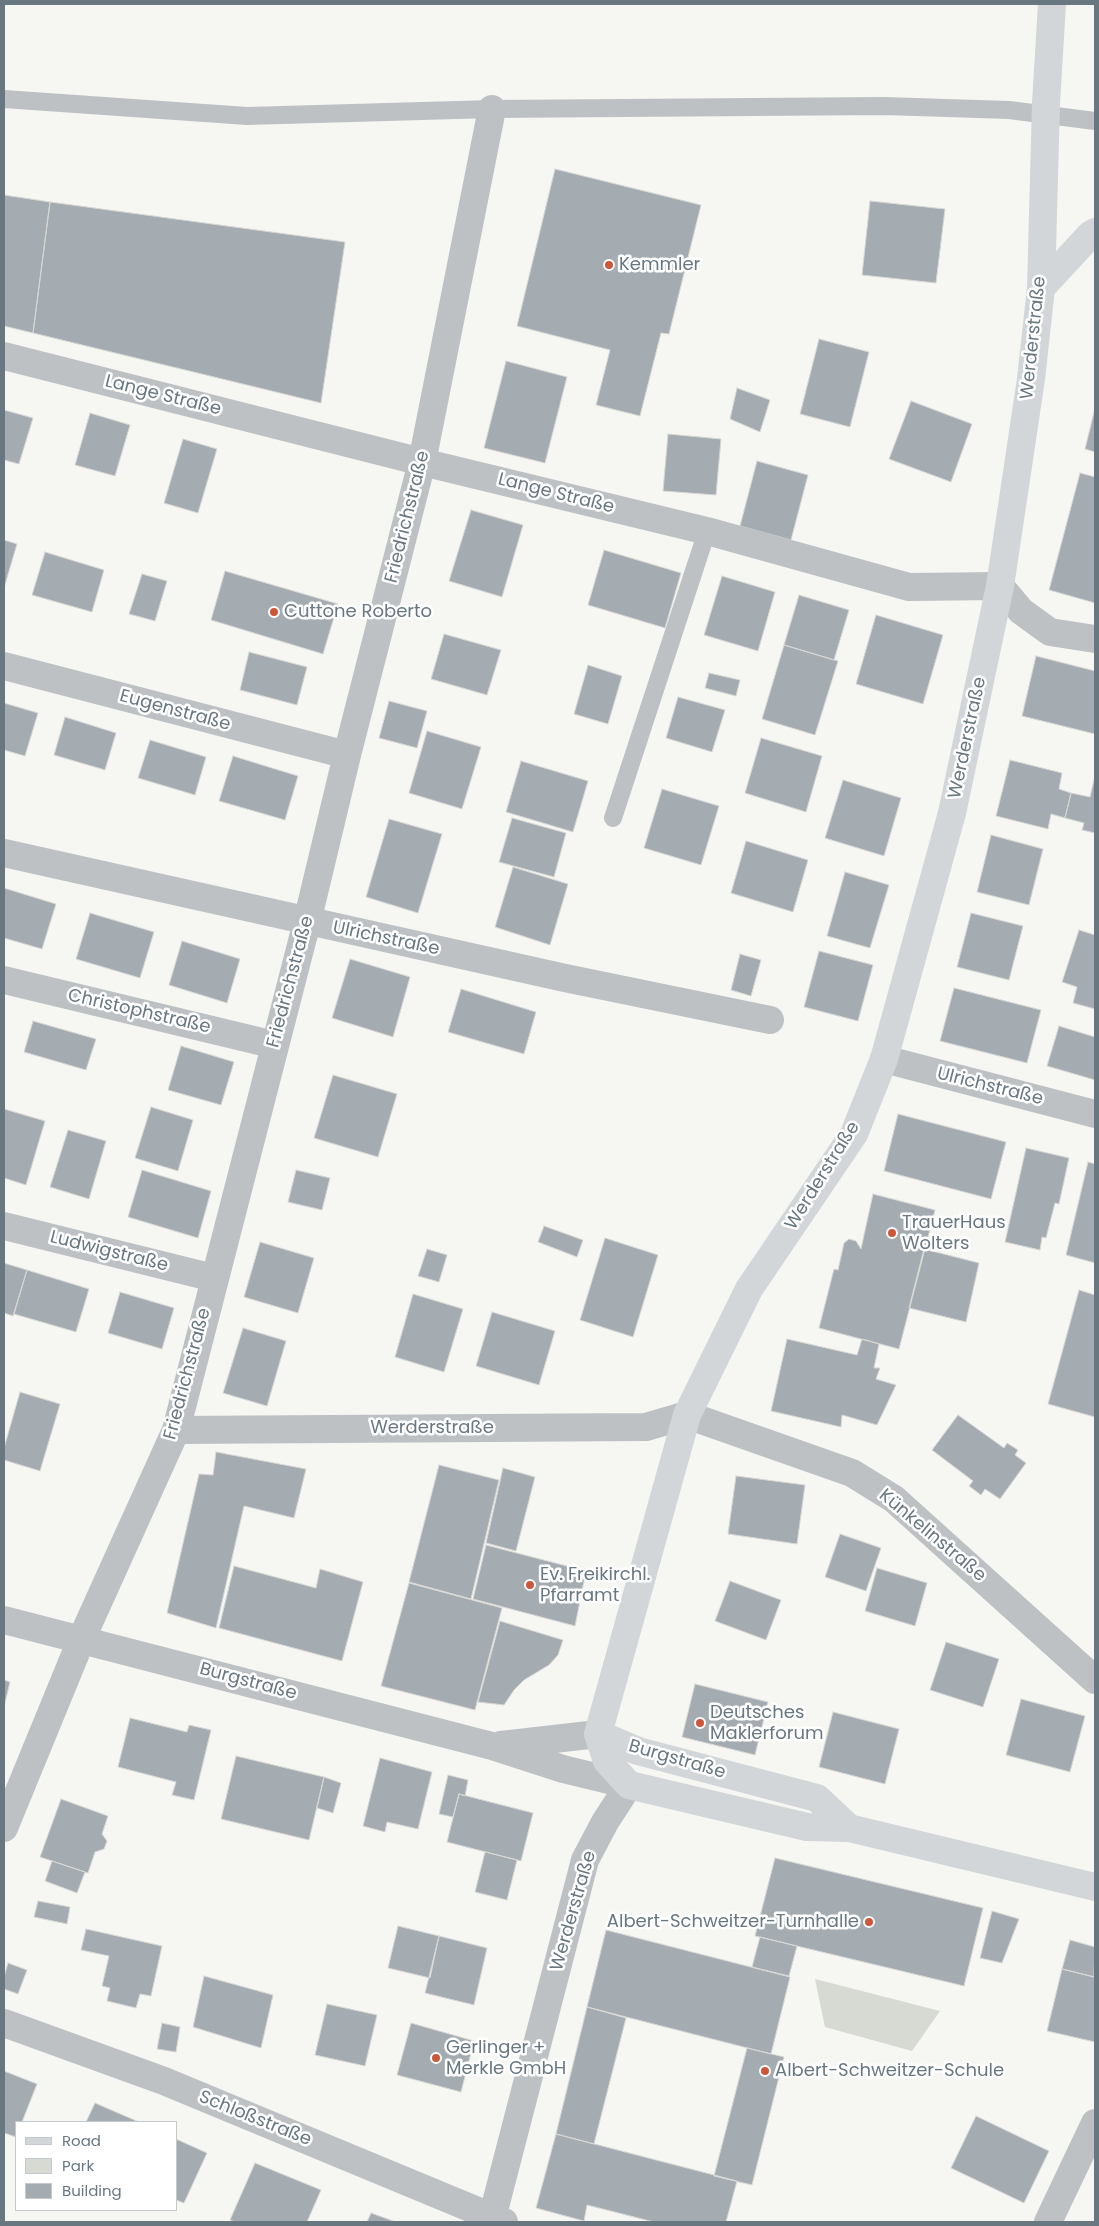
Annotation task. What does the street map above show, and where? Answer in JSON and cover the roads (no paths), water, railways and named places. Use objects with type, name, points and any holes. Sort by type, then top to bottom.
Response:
[{"type":"main road","name":"Werderstraße","points":[[598,1734],[687,1415],[749,1289],[854,1134],[884,1059],[952,813],[1000,586],[1032,379],[1041,288],[1046,103],[1052,4]]},
{"type":"main road","points":[[1041,288],[1090,235],[1095,232]]},
{"type":"main road","points":[[598,1734],[607,1761],[629,1785]]},
{"type":"main road","name":"Burgstraße","points":[[598,1734],[638,1751],[817,1798],[849,1828]]},
{"type":"main road","name":"Burgstraße","points":[[629,1785],[807,1827],[849,1828],[1095,1887]]},
{"type":"street","name":"Friedrichstraße","points":[[4,1828],[82,1638],[176,1430],[307,922],[347,755],[422,462],[492,109]]},
{"type":"street","name":"Lange Straße","points":[[4,356],[422,462],[707,531],[909,587],[1000,586]]},
{"type":"street","points":[[1000,586],[1021,611],[1050,632],[1095,639]]},
{"type":"street","name":"Eugenstraße","points":[[4,666],[347,755]]},
{"type":"street","name":"Ulrichstraße","points":[[4,853],[307,922],[770,1020]]},
{"type":"street","name":"Christophstraße","points":[[4,980],[275,1044]]},
{"type":"street","name":"Ulrichstraße","points":[[884,1059],[1095,1114]]},
{"type":"street","name":"Ludwigstraße","points":[[4,1226],[214,1278]]},
{"type":"street","name":"Werderstraße","points":[[176,1430],[646,1428],[687,1415]]},
{"type":"street","name":"Künkelinstraße","points":[[687,1415],[852,1473],[894,1499],[1095,1680]]},
{"type":"street","name":"Burgstraße","points":[[4,1620],[82,1638],[492,1746],[563,1769],[629,1785]]},
{"type":"street","name":"Burgstraße","points":[[492,1746],[598,1734]]},
{"type":"street","name":"Werderstraße","points":[[496,2220],[584,1860],[605,1822],[629,1785]]},
{"type":"street","name":"Schloßstraße","points":[[4,2023],[164,2081],[496,2220]]},
{"type":"street","points":[[1048,2222],[1095,2123]]},
{"type":"lane","points":[[4,99],[247,116],[492,109],[884,106],[1009,110],[1095,121]]},
{"type":"lane","points":[[613,818],[707,531]]},
{"type":"place","name":"Kemmler","points":[[609,265]]},
{"type":"place","name":"Cuttone Roberto","points":[[274,612]]},
{"type":"place","name":"TrauerHaus Wolters","points":[[892,1233]]},
{"type":"place","name":"Ev. Freikirchl. Pfarramt","points":[[530,1585]]},
{"type":"place","name":"Deutsches Maklerforum","points":[[700,1723]]},
{"type":"place","name":"Albert-Schweitzer-Turnhalle","points":[[869,1922]]},
{"type":"place","name":"Gerlinger + Merkle GmbH","points":[[436,2058]]},
{"type":"place","name":"Albert-Schweitzer-Schule","points":[[765,2071]]}]
